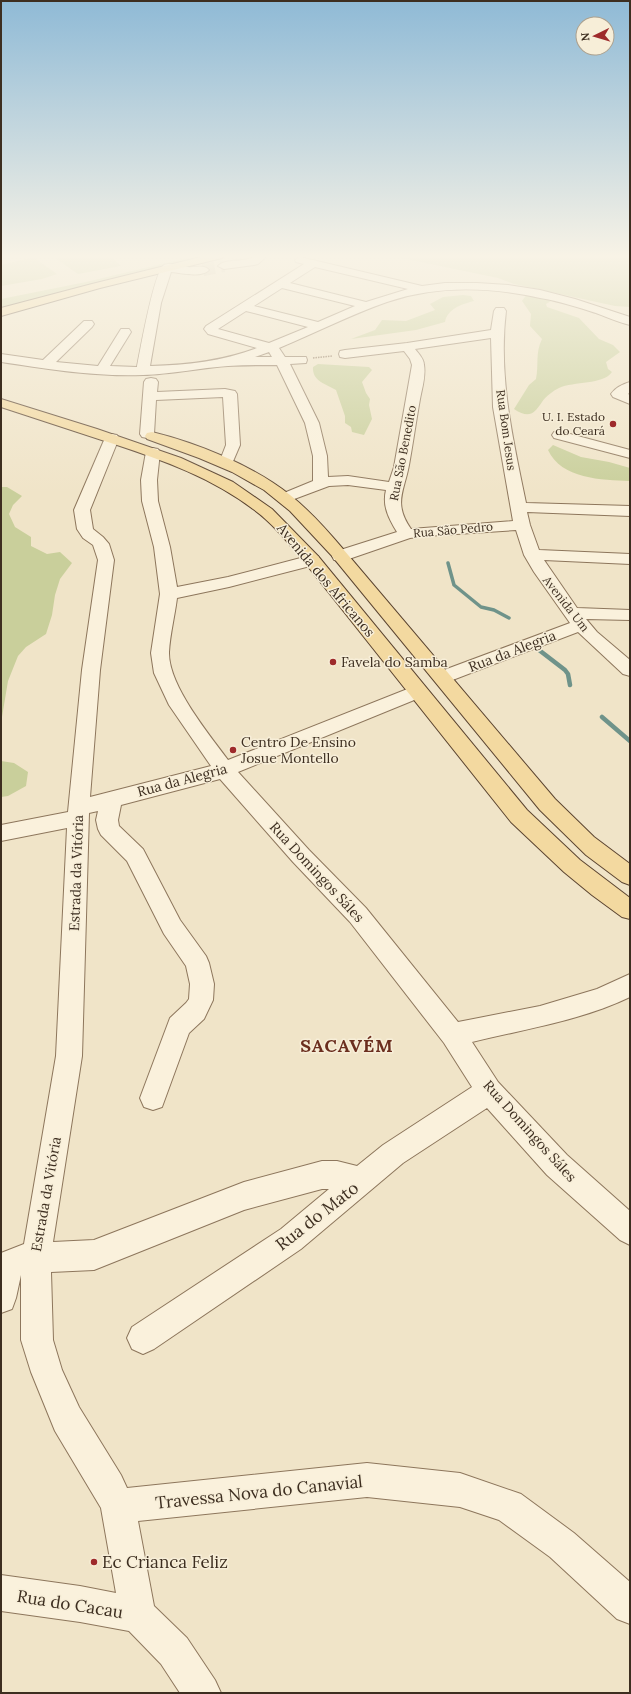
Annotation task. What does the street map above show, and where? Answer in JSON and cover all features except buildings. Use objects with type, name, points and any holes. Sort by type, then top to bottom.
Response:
[{"type":"main road","name":"Avenida dos Africanos","points":[[1,387],[156,442],[226,463],[265,485],[284,498],[315,528],[340,556],[443,677],[542,799],[572,830],[610,862],[630,876]]},
{"type":"main road","name":"Avenida dos Africanos","points":[[1,403],[112,438],[156,442],[199,470],[243,495],[274,518],[312,560],[417,692],[519,816],[556,853],[588,881],[630,910]]},
{"type":"street","points":[[47,364],[77,335]]},
{"type":"street","points":[[101,370],[123,335]]},
{"type":"street","points":[[151,335],[147,374],[156,442]]},
{"type":"street","points":[[226,335],[272,348],[282,361],[312,423],[320,456],[321,483]]},
{"type":"street","points":[[1,358],[147,374],[228,362],[272,348],[299,335]]},
{"type":"street","points":[[345,354],[407,347],[484,335]]},
{"type":"street","name":"Rua Bom Jesus","points":[[497,335],[500,407],[522,525]]},
{"type":"street","name":"Rua São Benedito","points":[[407,347],[418,365],[401,467],[393,493],[394,513],[407,534]]},
{"type":"street","points":[[228,362],[301,360]]},
{"type":"street","points":[[624,389],[620,396],[630,400]]},
{"type":"street","points":[[150,396],[230,394],[233,445],[226,463]]},
{"type":"street","points":[[559,435],[630,454]]},
{"type":"street","name":"Estrada da Vitória","points":[[1,1298],[8,1266],[16,1261],[36,1258],[69,1056],[79,813],[91,670],[106,560],[104,550],[98,541],[89,535],[84,527],[82,510],[112,438]]},
{"type":"street","name":"Rua Domingos Sáles","points":[[156,442],[149,480],[150,501],[162,547],[169,594],[160,654],[163,673],[179,705],[224,770],[301,856],[358,915],[453,1035],[489,1091],[557,1165],[630,1230]]},
{"type":"street","points":[[284,498],[321,483],[342,481],[394,487]]},
{"type":"street","points":[[518,507],[630,511]]},
{"type":"street","name":"Rua São Pedro","points":[[340,556],[407,534],[426,531],[522,525]]},
{"type":"street","name":"Avenida Um","points":[[522,525],[532,555],[542,572],[576,619],[592,636],[630,670]]},
{"type":"street","points":[[532,555],[630,559]]},
{"type":"street","points":[[169,594],[229,582],[312,560]]},
{"type":"street","points":[[576,619],[630,615]]},
{"type":"street","name":"Rua da Alegria","points":[[443,677],[576,619]]},
{"type":"street","name":"Rua da Alegria","points":[[2,838],[79,813],[113,799],[224,770],[417,692]]},
{"type":"street","points":[[113,799],[109,807],[106,820],[109,829],[135,855],[172,927],[197,963],[202,984],[202,1000],[195,1011],[179,1026],[153,1098]]},
{"type":"street","points":[[453,1035],[501,1024],[540,1018],[603,998],[630,985]]},
{"type":"street","name":"Rua do Mato","points":[[143,1338],[291,1239],[393,1154],[489,1091]]},
{"type":"street","points":[[202,1693],[174,1651],[138,1615],[118,1506],[109,1487],[67,1419],[47,1372],[37,1340],[36,1258],[94,1255],[244,1196],[322,1175],[337,1175],[362,1181]]},
{"type":"street","name":"Travessa Nova do Canavial","points":[[118,1506],[368,1480],[460,1490],[509,1506],[562,1545],[630,1606]]},
{"type":"street","name":"Rua do Cacau","points":[[1,1593],[80,1604],[138,1615]]},
{"type":"path","points":[[301,360],[345,354]]},
{"type":"green space","points":[[362,335],[380,335],[351,339]]},
{"type":"green space","points":[[538,335],[595,335],[599,339],[613,345],[620,352],[606,362],[608,369],[612,372],[608,376],[595,381],[572,384],[559,388],[552,392],[534,412],[531,414],[524,414],[514,409],[529,385],[536,379],[538,354],[542,339]]},
{"type":"green space","points":[[318,364],[369,367],[372,370],[362,382],[370,399],[369,405],[372,419],[364,435],[352,432],[351,427],[345,423],[345,416],[336,390],[320,382],[313,372],[313,367]]},
{"type":"green space","points":[[553,445],[581,457],[609,462],[630,468],[630,481],[607,480],[583,476],[572,472],[562,467],[554,460],[548,450]]},
{"type":"green space","points":[[1,487],[7,487],[22,496],[13,505],[9,514],[15,527],[31,537],[31,546],[47,554],[60,552],[72,563],[60,579],[46,634],[26,647],[18,656],[8,681],[1,723]]},
{"type":"green space","points":[[1,761],[14,763],[28,772],[26,786],[8,796],[1,797]]},
{"type":"waterway","points":[[448,563],[454,585],[481,607],[494,610],[509,618]]},
{"type":"waterway","points":[[539,650],[565,670],[568,674],[570,685]]},
{"type":"waterway","points":[[602,717],[630,741]]},
{"type":"place","name":"U. I. Estado do Ceará","points":[[613,424]]},
{"type":"place","name":"Favela do Samba","points":[[333,662]]},
{"type":"place","name":"Centro De Ensino Josue Montello","points":[[233,750]]},
{"type":"place","name":"Ec Crianca Feliz","points":[[94,1562]]},
{"type":"district","name":"SACAVÉM","points":[[347,1046]]}]
